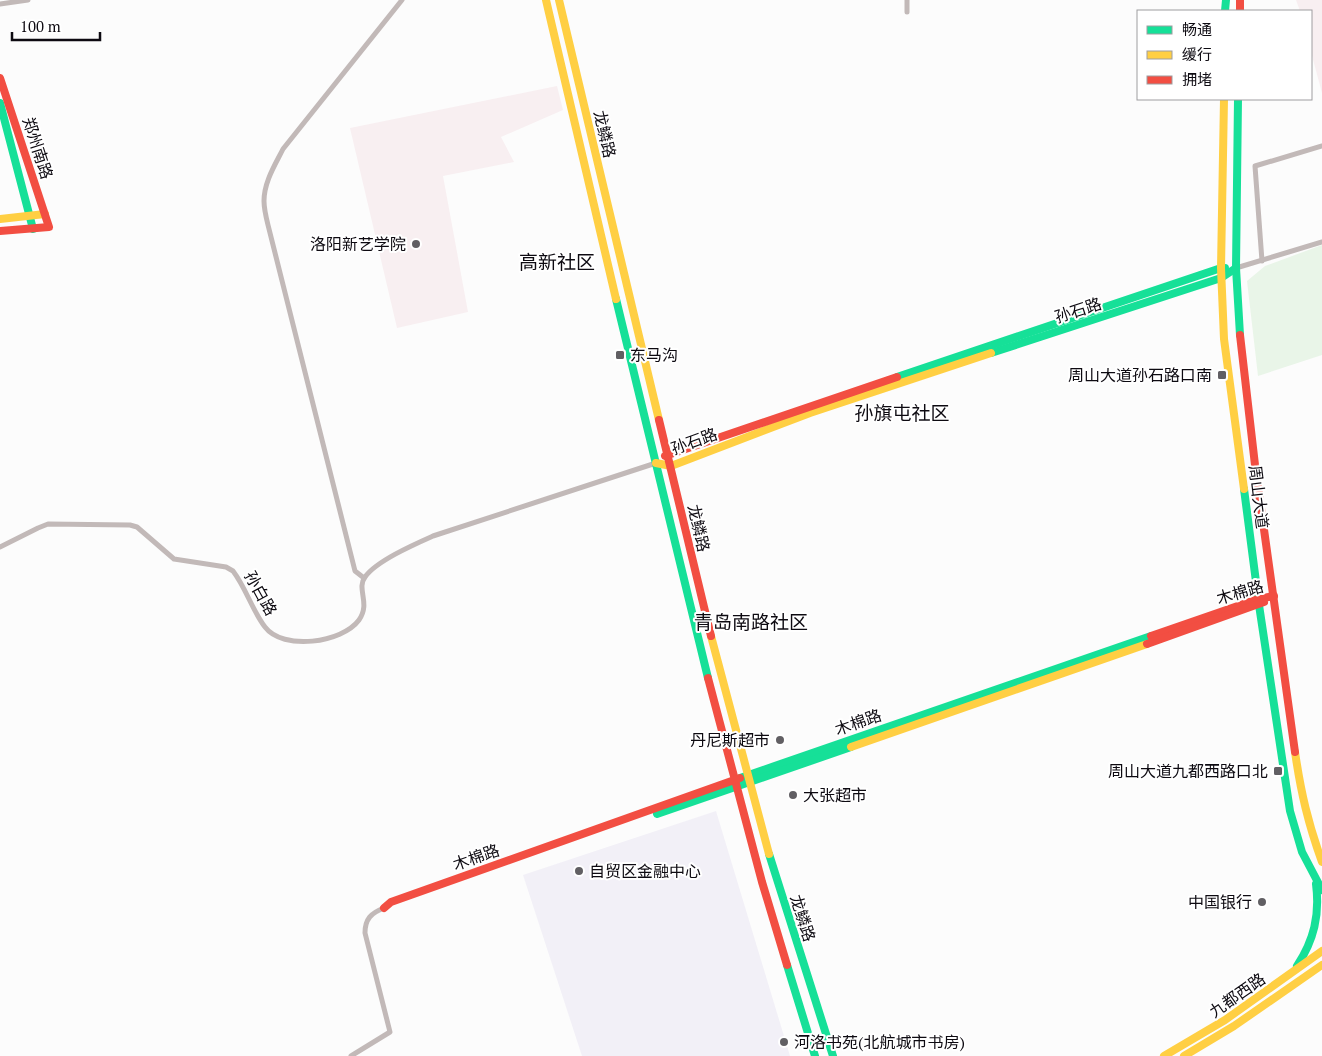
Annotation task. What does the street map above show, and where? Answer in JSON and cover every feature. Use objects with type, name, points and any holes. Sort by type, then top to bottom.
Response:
[{"type":"main road","name":"龙鳞路","points":[[546,0],[709,684],[762,882],[815,1056]]},
{"type":"main road","name":"龙鳞路","points":[[559,0],[721,678],[775,877],[834,1056]]},
{"type":"main road","name":"郑州南路","points":[[0,78],[49,228],[33,229],[0,103]]},
{"type":"main road","name":"周山大道","points":[[1224,100],[1221,278],[1224,338],[1258,602],[1290,811],[1300,845],[1322,890]]},
{"type":"main road","name":"周山大道","points":[[1238,100],[1236,268],[1242,354],[1255,465],[1301,794],[1309,827],[1321,859]]},
{"type":"main road","points":[[0,218],[45,214]]},
{"type":"main road","points":[[0,231],[33,229]]},
{"type":"main road","name":"孙石路","points":[[656,463],[668,455],[1221,268],[1236,268]]},
{"type":"main road","name":"孙石路","points":[[656,463],[671,466],[810,413],[1221,278],[1236,268]]},
{"type":"main road","name":"木棉路","points":[[384,908],[391,902],[1274,596]]},
{"type":"main road","points":[[1294,970],[1307,952],[1316,933],[1320,910],[1318,888],[1309,866]]},
{"type":"main road","name":"九都西路","points":[[1164,1056],[1229,1018],[1322,951]]},
{"type":"main road","name":"九都西路","points":[[1184,1056],[1234,1026],[1322,965]]},
{"type":"street","points":[[0,4],[28,0]]},
{"type":"street","points":[[402,0],[283,149],[272,170],[265,195],[268,225],[355,571],[364,578],[370,571],[404,548],[433,536],[656,463]]},
{"type":"street","points":[[906,0],[907,12]]},
{"type":"street","points":[[1262,261],[1254,166],[1322,146]]},
{"type":"street","name":"孙石路","points":[[1236,268],[1322,242]]},
{"type":"street","name":"孙白路","points":[[0,547],[48,524],[130,525],[137,527],[174,559],[226,567],[233,571],[266,627],[274,635],[300,641],[318,641],[333,637],[343,633],[358,621],[365,607],[361,584],[364,578]]},
{"type":"street","points":[[351,1056],[390,1032],[365,933],[365,924],[369,917],[384,908]]},
{"type":"shaded area","points":[[1296,0],[1322,0],[1322,93],[1312,56],[1312,10],[1300,10]]},
{"type":"shaded area","name":"洛阳新艺学院","points":[[557,86],[563,110],[501,137],[514,162],[443,176],[468,312],[397,328],[350,128]]},
{"type":"shaded area","points":[[1322,245],[1322,355],[1258,376],[1247,281],[1265,266]]},
{"type":"shaded area","points":[[716,811],[790,1056],[582,1056],[523,875]]},
{"type":"traffic: fast","points":[[1225,10],[1226,0]]},
{"type":"traffic: fast","points":[[1238,100],[1236,268],[1240,335]]},
{"type":"traffic: fast","points":[[0,103],[33,229]]},
{"type":"traffic: fast","points":[[897,377],[1225,268]]},
{"type":"traffic: fast","points":[[991,353],[1221,278],[1236,268]]},
{"type":"traffic: fast","points":[[616,299],[708,678]]},
{"type":"traffic: fast","points":[[1244,489],[1259,605],[1290,811],[1302,852],[1322,890]]},
{"type":"traffic: fast","points":[[740,778],[1151,636]]},
{"type":"traffic: fast","points":[[657,814],[851,747]]},
{"type":"traffic: fast","points":[[769,854],[833,1056]]},
{"type":"traffic: fast","points":[[1297,966],[1312,937],[1317,906],[1316,884]]},
{"type":"traffic: fast","points":[[787,965],[815,1056]]},
{"type":"traffic: slow","points":[[546,0],[616,299]]},
{"type":"traffic: slow","points":[[559,0],[659,420]]},
{"type":"traffic: slow","points":[[1224,100],[1221,268],[1224,339],[1244,489]]},
{"type":"traffic: slow","points":[[0,219],[45,214]]},
{"type":"traffic: slow","points":[[656,463],[671,466],[810,413],[991,353]]},
{"type":"traffic: slow","points":[[711,636],[769,854]]},
{"type":"traffic: slow","points":[[851,747],[1147,644]]},
{"type":"traffic: slow","points":[[1295,752],[1306,808],[1322,862]]},
{"type":"traffic: slow","points":[[1164,1056],[1225,1020],[1322,951]]},
{"type":"traffic: slow","points":[[1184,1056],[1234,1026],[1322,965]]},
{"type":"traffic: jam","points":[[1240,0],[1240,10]]},
{"type":"traffic: jam","points":[[0,78],[49,227],[0,231]]},
{"type":"traffic: jam","points":[[1240,335],[1255,465],[1295,752]]},
{"type":"traffic: jam","points":[[665,456],[897,377]]},
{"type":"traffic: jam","points":[[659,420],[711,636]]},
{"type":"traffic: jam","points":[[1151,636],[1258,599],[1274,596]]},
{"type":"traffic: jam","points":[[1147,644],[1264,602]]},
{"type":"traffic: jam","points":[[708,678],[762,882],[787,965]]},
{"type":"traffic: jam","points":[[384,908],[391,902],[740,778]]},
{"type":"place","name":"洛阳新艺学院","points":[[416,244]]},
{"type":"place","name":"东马沟","points":[[620,355]]},
{"type":"place","name":"周山大道孙石路口南","points":[[1222,375]]},
{"type":"place","name":"丹尼斯超市","points":[[780,740]]},
{"type":"place","name":"周山大道九都西路口北","points":[[1278,771]]},
{"type":"place","name":"大张超市","points":[[793,795]]},
{"type":"place","name":"自贸区金融中心","points":[[579,871]]},
{"type":"place","name":"中国银行","points":[[1262,902]]},
{"type":"place","name":"河洛书苑(北航城市书房)","points":[[784,1042]]},
{"type":"district","name":"高新社区","points":[[557,262]]},
{"type":"district","name":"孙旗屯社区","points":[[902,413]]},
{"type":"district","name":"青岛南路社区","points":[[751,622]]}]
